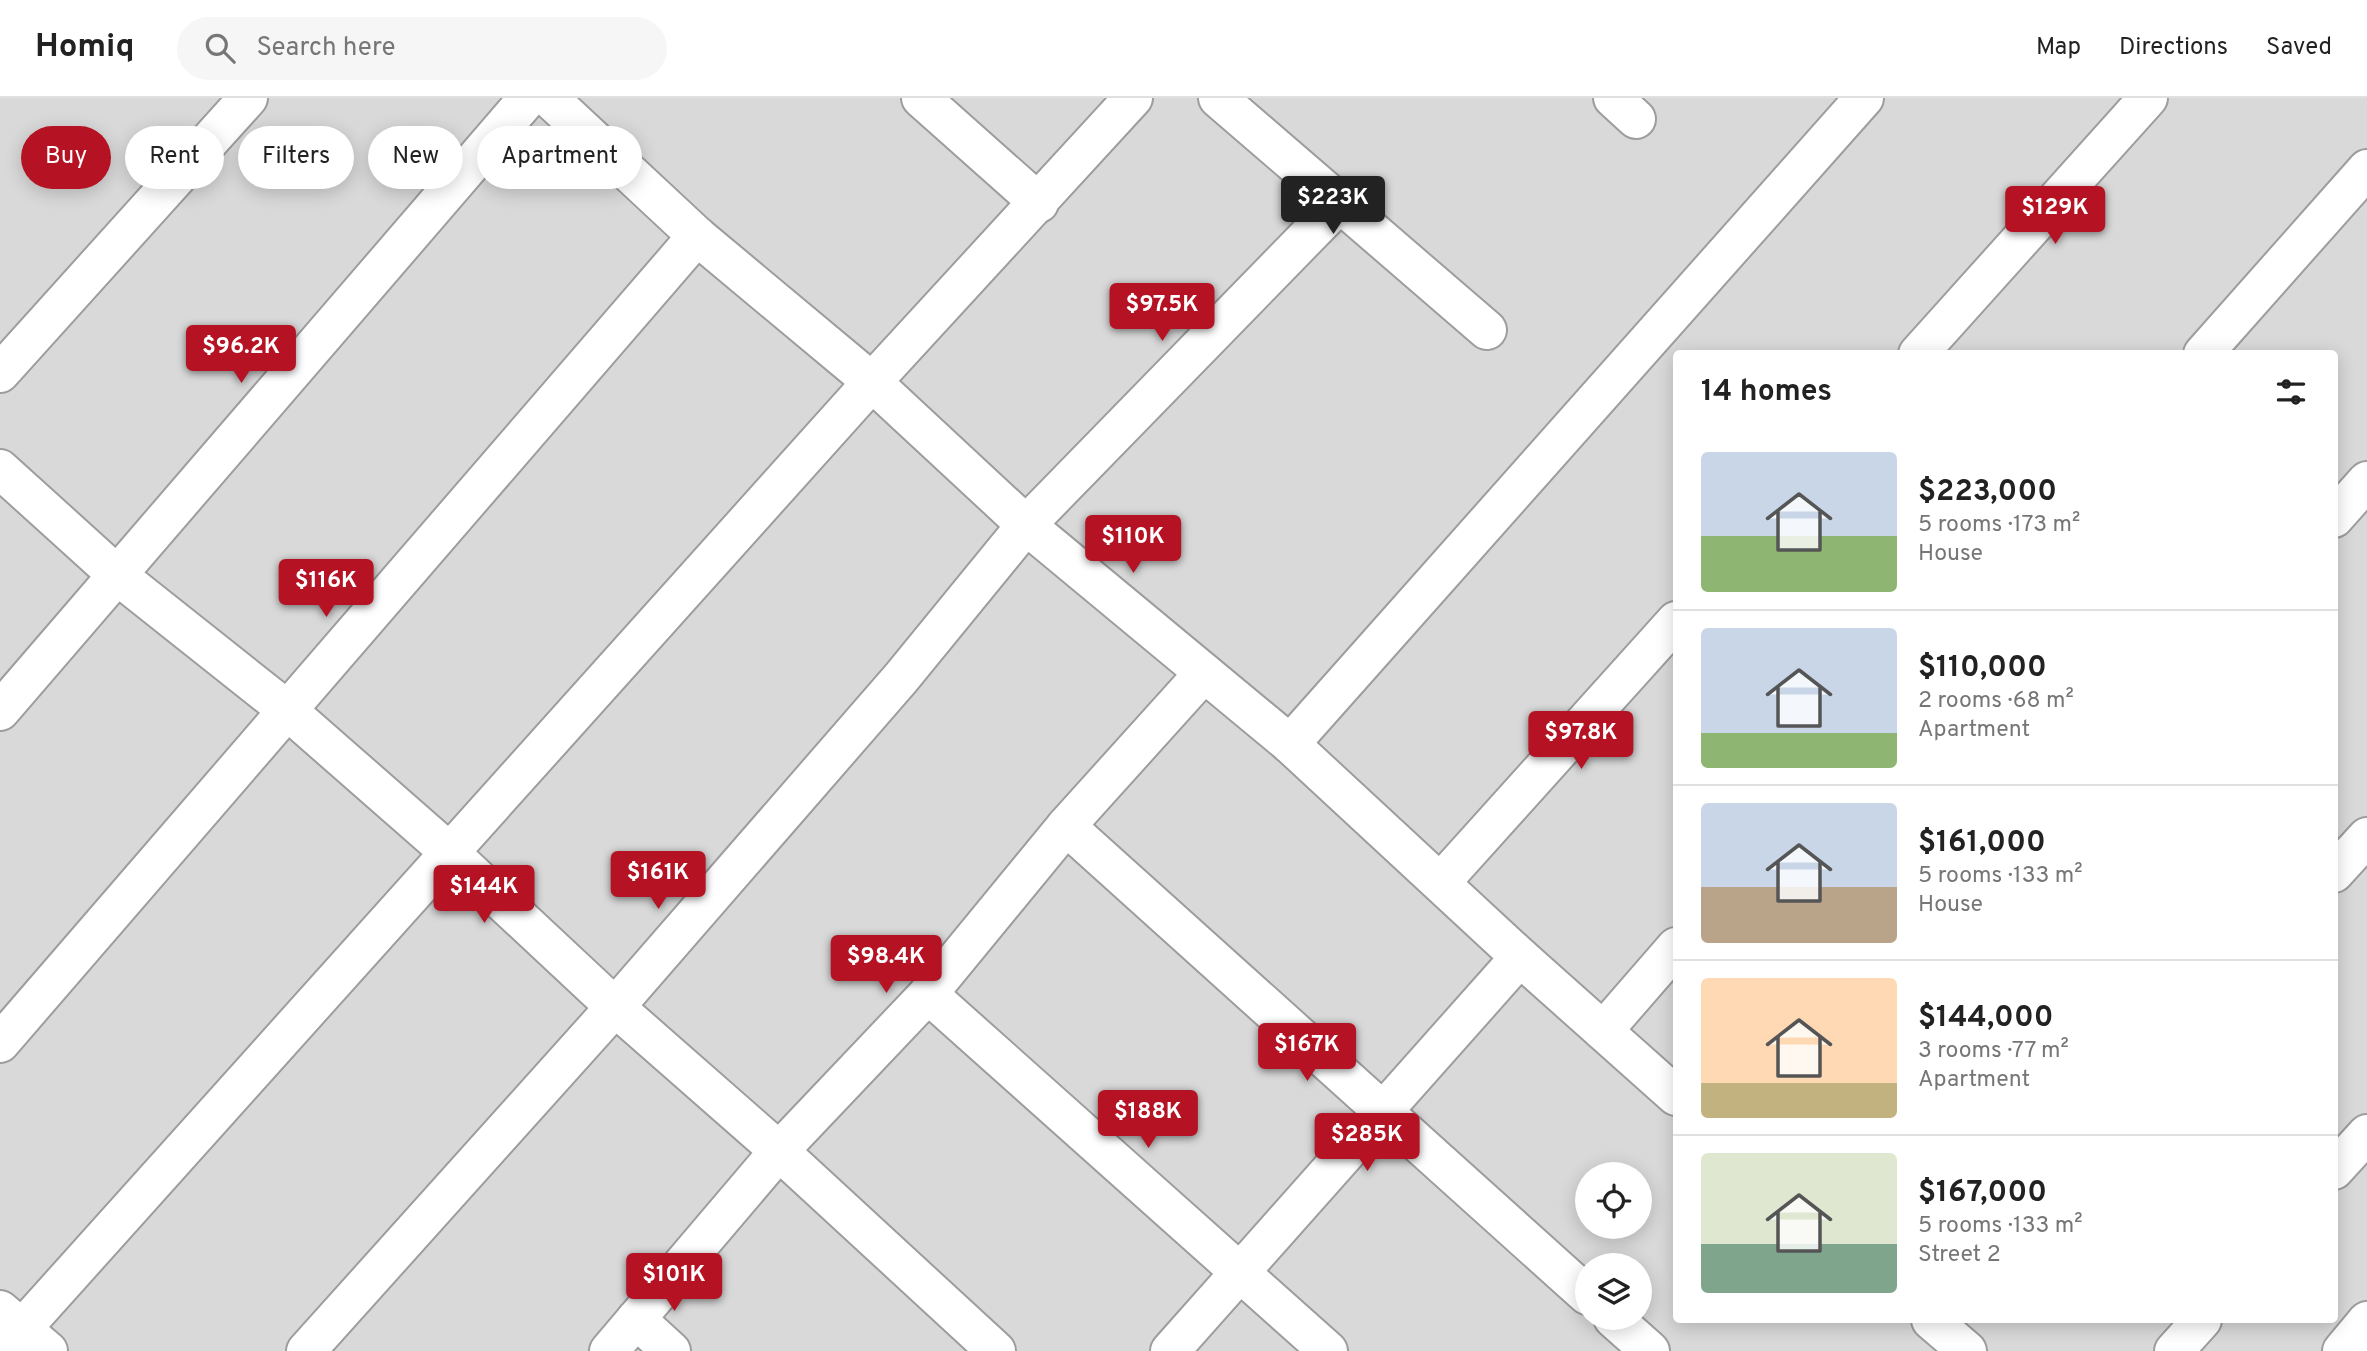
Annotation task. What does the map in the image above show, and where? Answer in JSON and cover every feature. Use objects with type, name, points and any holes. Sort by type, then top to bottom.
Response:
[{"type":"street","points":[[0,373],[248,98]]},
{"type":"street","points":[[0,711],[528,98]]},
{"type":"street","points":[[549,98],[697,236],[872,382],[1026,525],[1290,744],[1673,1094]]},
{"type":"street","points":[[921,98],[1038,203]]},
{"type":"street","points":[[18,1335],[872,382],[1133,98]]},
{"type":"street","points":[[1218,98],[1487,330]]},
{"type":"street","points":[[1290,744],[1864,98]]},
{"type":"street","points":[[1922,350],[2148,98]]},
{"type":"street","points":[[2207,350],[2367,169]]},
{"type":"street","points":[[306,1351],[615,1007],[901,678],[1026,525],[1340,203]]},
{"type":"street","points":[[0,1042],[697,236]]},
{"type":"street","points":[[0,469],[117,575],[287,710],[449,852],[615,1007],[779,1152],[996,1351]]},
{"type":"street","points":[[2338,514],[2367,481]]},
{"type":"street","points":[[1441,882],[1673,624]]},
{"type":"street","points":[[609,1351],[779,1152],[928,995],[1066,826],[1204,673]]},
{"type":"street","points":[[1066,826],[1575,1284]]},
{"type":"street","points":[[2338,869],[2367,837]]},
{"type":"street","points":[[1603,1031],[1673,950]]},
{"type":"street","points":[[1170,1351],[1520,957]]},
{"type":"street","points":[[928,995],[1328,1351]]},
{"type":"street","points":[[636,1319],[671,1351]]},
{"type":"street","points":[[2342,1351],[2367,1321]]},
{"type":"street","points":[[1934,1323],[1967,1351]]},
{"type":"street","points":[[2174,1351],[2199,1323]]},
{"type":"street","points":[[1626,1330],[1650,1351]]},
{"type":"shaded area","points":[[0,98],[2367,98],[2367,1351],[0,1351]]}]
